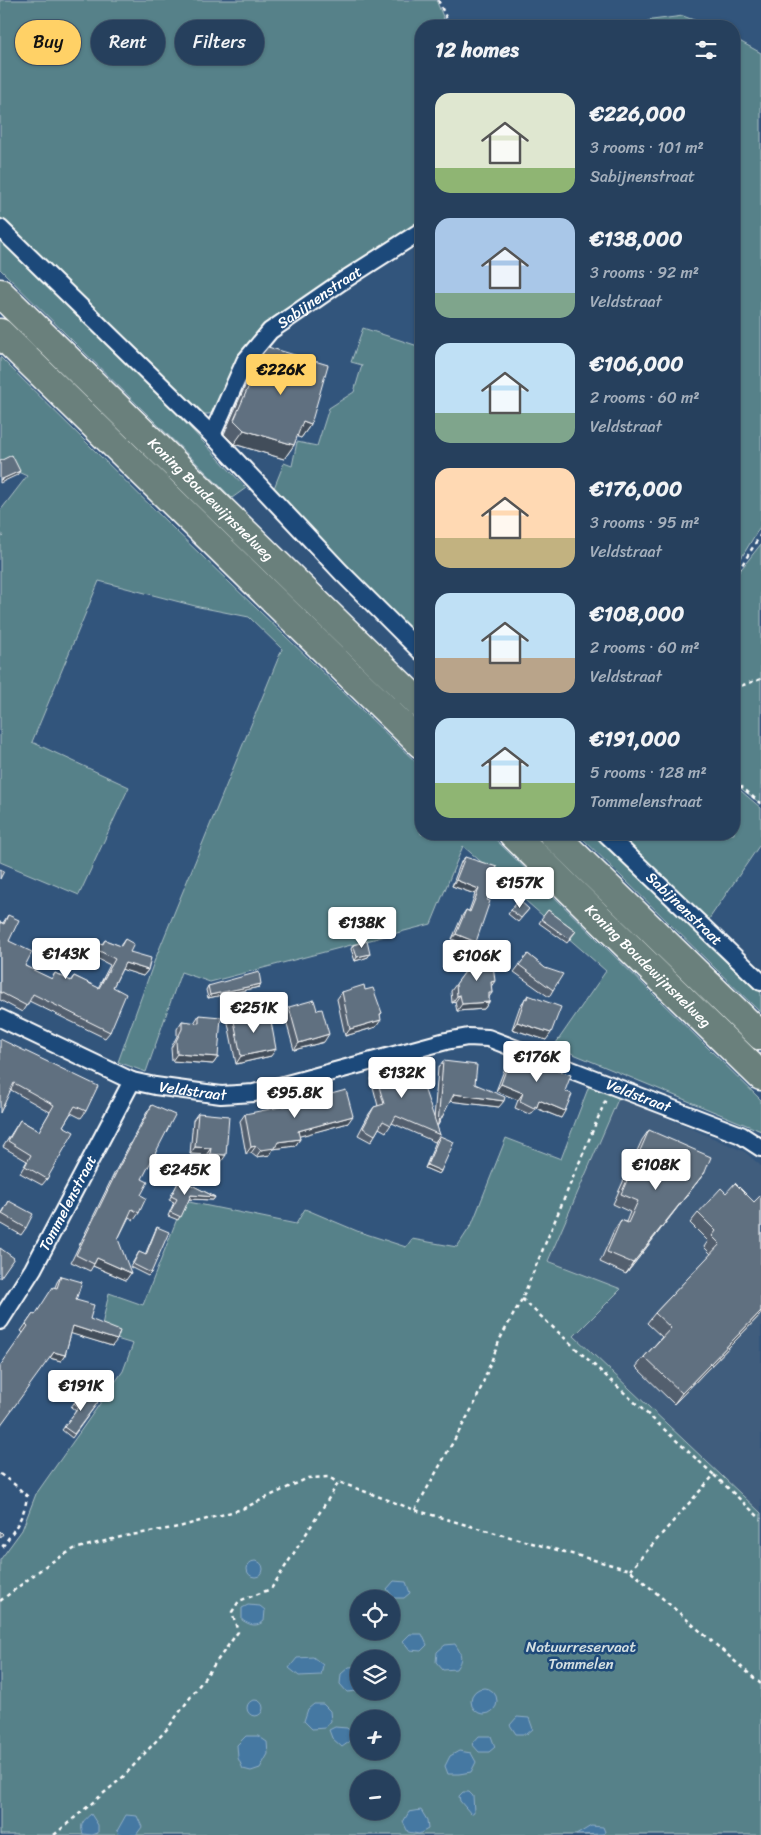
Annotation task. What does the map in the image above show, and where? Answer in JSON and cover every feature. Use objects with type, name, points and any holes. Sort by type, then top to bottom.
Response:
[{"type":"highway","name":"Koning Boudewijnsnelweg","points":[[0,293],[415,699]]},
{"type":"highway","name":"Koning Boudewijnsnelweg","points":[[0,333],[415,738]]},
{"type":"highway","name":"Koning Boudewijnsnelweg","points":[[519,840],[761,1076]]},
{"type":"highway","name":"Koning Boudewijnsnelweg","points":[[560,840],[761,1036]]},
{"type":"street","points":[[0,228],[212,436],[341,572],[415,646]]},
{"type":"street","name":"Sabijnenstraat","points":[[212,436],[245,361],[270,332],[341,282],[415,235]]},
{"type":"street","name":"Sabijnenstraat","points":[[612,840],[761,982]]},
{"type":"street","name":"Veldstraat","points":[[0,1018],[132,1081],[221,1095],[246,1094],[446,1041],[468,1037],[488,1038],[740,1135],[761,1148]]},
{"type":"street","name":"Tommelenstraat","points":[[0,1321],[33,1268],[132,1081]]},
{"type":"path","points":[[438,0],[447,20]]},
{"type":"path","points":[[740,568],[761,534]]},
{"type":"path","points":[[740,686],[761,678]]},
{"type":"path","points":[[740,785],[761,804]]},
{"type":"path","points":[[415,1510],[475,1404],[500,1339],[522,1298],[612,1085]]},
{"type":"path","points":[[522,1298],[761,1519]]},
{"type":"path","points":[[0,1474],[27,1496],[26,1507],[21,1519],[0,1550]]},
{"type":"path","points":[[630,1570],[714,1475]]},
{"type":"path","points":[[0,1601],[48,1564],[74,1549],[126,1536],[179,1527],[242,1508],[308,1478],[328,1477],[338,1483],[415,1510],[630,1570],[761,1684]]},
{"type":"path","points":[[54,1835],[124,1777],[168,1728],[238,1632],[232,1612],[239,1601],[271,1589],[338,1483]]},
{"type":"shaded area","points":[[619,1097],[745,1152],[761,1166],[761,1513],[574,1336],[621,1290],[548,1261]]},
{"type":"shaded area","points":[[255,1561],[261,1563],[263,1569],[261,1575],[255,1577],[249,1575],[247,1569],[249,1563]]},
{"type":"shaded area","points":[[394,1581],[406,1582],[410,1593],[404,1598],[400,1598],[400,1590],[387,1589]]},
{"type":"shaded area","points":[[248,1605],[260,1606],[265,1610],[264,1621],[254,1625],[242,1620],[242,1608]]},
{"type":"shaded area","points":[[410,1634],[422,1634],[427,1645],[421,1651],[410,1650],[403,1641]]},
{"type":"shaded area","points":[[455,1644],[460,1654],[460,1662],[456,1669],[443,1670],[436,1662],[437,1652],[445,1645]]},
{"type":"shaded area","points":[[313,1657],[323,1665],[321,1675],[299,1676],[289,1668],[297,1658]]},
{"type":"shaded area","points":[[349,1667],[350,1692],[347,1692],[340,1684],[341,1674]]},
{"type":"shaded area","points":[[484,1688],[493,1692],[497,1701],[493,1710],[484,1714],[475,1710],[471,1701],[475,1692]]},
{"type":"shaded area","points":[[255,1700],[261,1702],[263,1708],[261,1714],[255,1716],[249,1714],[247,1708],[249,1702]]},
{"type":"shaded area","points":[[314,1704],[323,1704],[330,1711],[331,1721],[325,1728],[312,1729],[304,1721],[308,1709]]},
{"type":"shaded area","points":[[517,1717],[529,1718],[533,1729],[527,1734],[516,1734],[510,1725]]},
{"type":"shaded area","points":[[335,1727],[347,1728],[350,1731],[349,1742],[342,1747],[332,1738],[329,1730]]},
{"type":"shaded area","points":[[246,1736],[258,1736],[267,1742],[268,1754],[260,1768],[251,1771],[243,1769],[238,1758],[237,1745]]},
{"type":"shaded area","points":[[479,1736],[491,1736],[495,1747],[489,1752],[479,1752],[472,1744]]},
{"type":"shaded area","points":[[459,1751],[471,1753],[476,1762],[471,1772],[448,1774],[445,1766],[450,1756]]},
{"type":"shaded area","points":[[463,1792],[469,1792],[473,1796],[474,1812],[471,1814],[460,1801],[459,1796]]},
{"type":"shaded area","points":[[421,1810],[427,1820],[428,1829],[419,1834],[408,1832],[403,1822],[409,1812]]},
{"type":"shaded area","points":[[91,1814],[98,1825],[98,1833],[92,1835],[83,1834],[82,1825],[84,1820]]},
{"type":"shaded area","points":[[126,1815],[137,1816],[142,1827],[136,1835],[119,1835],[117,1831]]},
{"type":"shaded area","points":[[591,1826],[603,1827],[604,1834],[576,1835]]},
{"type":"green space","points":[[0,0],[436,0],[444,20],[415,20],[415,230],[256,333],[243,353],[217,410],[209,414],[201,414],[0,217]]},
{"type":"green space","points":[[683,16],[694,20],[652,20]]},
{"type":"green space","points":[[740,41],[761,53],[761,525],[740,560]]},
{"type":"green space","points":[[0,235],[137,371],[246,488],[232,498],[0,269]]},
{"type":"green space","points":[[363,328],[415,345],[415,635],[273,494],[284,463],[292,466],[297,442],[317,446],[329,408],[354,392],[362,365],[351,362]]},
{"type":"green space","points":[[0,357],[174,529],[415,761],[415,840],[496,840],[761,1100],[761,1131],[554,1046],[606,971],[463,846],[431,924],[210,982],[181,972],[146,1072],[118,1062],[154,962],[282,649],[249,617],[199,607],[99,581],[32,742],[129,787],[79,895],[0,862],[0,539],[3,536],[0,532],[0,511],[27,476],[0,464]]},
{"type":"green space","points":[[761,544],[761,804],[740,788],[740,570]]},
{"type":"green space","points":[[740,790],[761,808],[761,843],[707,922],[624,840],[740,840]]},
{"type":"green space","points":[[584,840],[602,840],[761,993],[761,1013]]},
{"type":"green space","name":"Natuurreservaat Tommelen","points":[[589,1086],[619,1097],[548,1261],[621,1289],[574,1336],[761,1513],[761,1835],[0,1835],[0,1560],[22,1530],[36,1494],[123,1371],[133,1344],[100,1334],[109,1293],[143,1305],[184,1201],[296,1224],[305,1209],[357,1231],[406,1247],[412,1239],[457,1247],[472,1224],[506,1138],[561,1159]]},
{"type":"building","points":[[268,347],[328,365],[311,424],[303,421],[294,445],[244,430],[234,420],[263,353]]},
{"type":"building","points":[[12,455],[20,471],[0,480],[0,461]]},
{"type":"building","points":[[465,857],[497,867],[493,875],[500,879],[487,900],[490,901],[476,942],[456,934],[466,910],[470,912],[479,889],[456,880]]},
{"type":"building","points":[[0,869],[4,871],[0,879]]},
{"type":"building","points":[[519,900],[529,909],[521,918],[511,910]]},
{"type":"building","points":[[548,910],[576,931],[569,939],[541,919]]},
{"type":"building","points":[[8,915],[19,920],[9,941],[32,952],[25,966],[52,979],[55,973],[71,981],[74,976],[99,988],[115,959],[92,947],[94,941],[103,944],[105,940],[121,946],[125,939],[134,944],[130,952],[151,958],[148,970],[125,963],[113,987],[126,994],[110,1032],[33,994],[27,1006],[0,992],[0,922],[4,924]]},
{"type":"building","points":[[367,941],[370,954],[357,957],[353,945]]},
{"type":"building","points":[[479,953],[493,964],[495,981],[491,982],[492,993],[489,993],[489,1002],[462,1004],[460,995],[457,996],[456,984]]},
{"type":"building","points":[[528,954],[545,968],[563,974],[553,990],[519,965]]},
{"type":"building","points":[[259,972],[261,984],[210,995],[208,986]]},
{"type":"building","points":[[364,985],[365,990],[373,988],[382,1013],[380,1014],[381,1020],[350,1029],[342,992]]},
{"type":"building","points":[[528,995],[561,1007],[551,1033],[517,1022],[525,998],[527,999]]},
{"type":"building","points":[[314,1000],[317,1010],[322,1009],[329,1034],[299,1043],[289,1007]]},
{"type":"building","points":[[251,1012],[252,1017],[270,1016],[276,1049],[241,1056],[233,1016]]},
{"type":"building","points":[[199,1015],[221,1017],[218,1057],[177,1054],[176,1041],[182,1029],[182,1021],[199,1023]]},
{"type":"building","points":[[0,1039],[98,1086],[86,1111],[75,1106],[63,1126],[74,1132],[47,1179],[25,1166],[31,1155],[8,1141],[20,1120],[39,1131],[54,1105],[14,1083],[0,1113]]},
{"type":"building","points":[[512,1053],[571,1075],[565,1091],[572,1094],[565,1111],[539,1100],[537,1107],[535,1106],[534,1108],[520,1101],[523,1093],[501,1084]]},
{"type":"building","points":[[415,1061],[440,1135],[396,1116],[391,1125],[383,1121],[375,1135],[363,1128],[374,1107],[384,1104],[375,1072]]},
{"type":"building","points":[[443,1061],[477,1065],[475,1084],[505,1097],[504,1101],[454,1094],[438,1125]]},
{"type":"building","points":[[346,1090],[353,1116],[298,1131],[300,1139],[278,1142],[275,1148],[261,1150],[256,1146],[251,1147],[245,1114],[290,1105]]},
{"type":"building","points":[[152,1105],[175,1115],[142,1179],[148,1182],[141,1195],[146,1198],[139,1213],[132,1209],[118,1239],[131,1273],[97,1258],[94,1264],[76,1255]]},
{"type":"building","points":[[198,1113],[229,1116],[226,1155],[210,1154],[211,1148],[195,1147]]},
{"type":"building","points":[[649,1130],[711,1157],[705,1172],[633,1263],[607,1252],[621,1220],[628,1223],[638,1201],[621,1194]]},
{"type":"building","points":[[440,1136],[454,1142],[441,1171],[427,1165]]},
{"type":"building","points":[[180,1179],[215,1197],[191,1195],[181,1217],[170,1212],[177,1199],[171,1196]]},
{"type":"building","points":[[735,1183],[754,1202],[761,1195],[761,1311],[682,1393],[644,1357],[671,1328],[655,1313],[720,1244],[712,1236],[716,1231],[698,1213],[721,1188],[726,1193]]},
{"type":"building","points":[[9,1201],[33,1214],[26,1228],[2,1214]]},
{"type":"building","points":[[157,1227],[169,1232],[151,1273],[133,1264],[139,1252],[146,1255]]},
{"type":"building","points":[[0,1248],[14,1258],[0,1278]]},
{"type":"building","points":[[61,1276],[82,1282],[76,1300],[94,1305],[90,1319],[120,1331],[117,1340],[73,1326],[65,1355],[54,1352],[0,1426],[0,1366],[28,1326],[26,1324],[33,1314],[35,1315],[53,1287],[57,1288]]},
{"type":"building","points":[[83,1391],[98,1402],[74,1434],[64,1427],[79,1407],[74,1403]]}]
